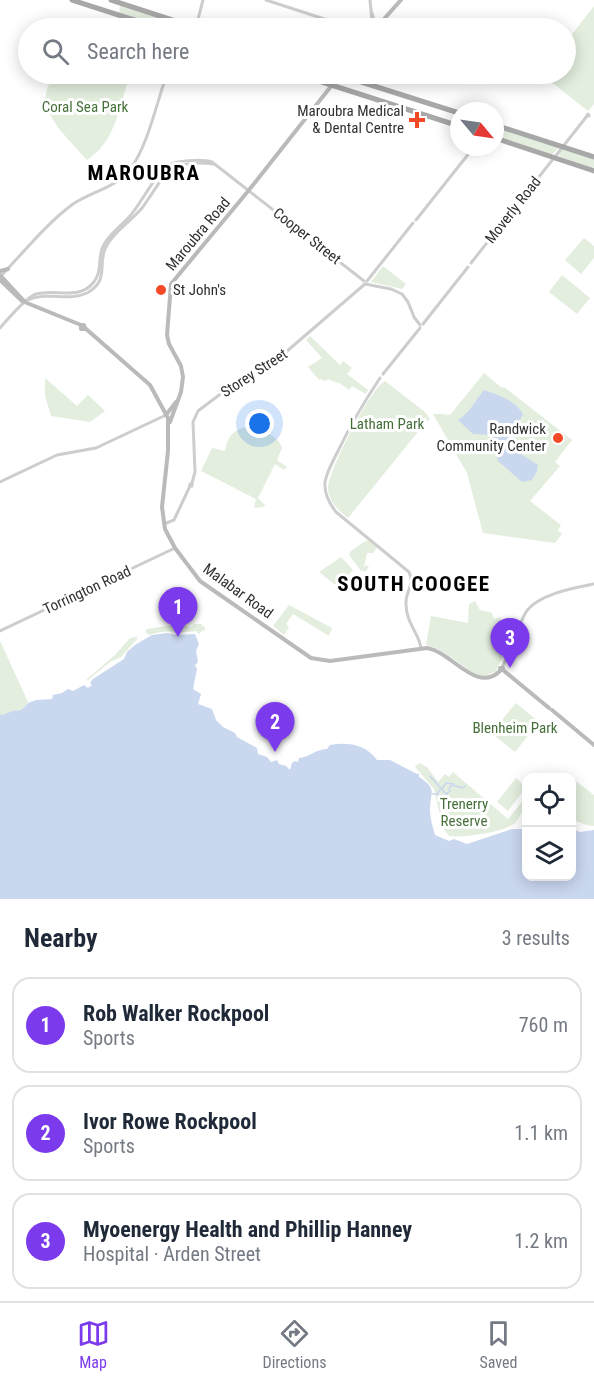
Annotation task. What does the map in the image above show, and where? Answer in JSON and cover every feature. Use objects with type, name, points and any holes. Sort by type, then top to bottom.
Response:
[{"type":"main road","points":[[72,0],[128,18]]},
{"type":"main road","points":[[111,0],[164,18]]},
{"type":"main road","points":[[385,18],[400,0]]},
{"type":"main road","points":[[326,84],[450,123]]},
{"type":"main road","points":[[371,84],[450,110]]},
{"type":"main road","name":"Maroubra Road","points":[[175,410],[183,377],[181,366],[169,344],[167,335],[170,286],[332,86]]},
{"type":"main road","points":[[504,128],[594,158]]},
{"type":"main road","points":[[504,141],[577,165],[594,173]]},
{"type":"main road","points":[[0,276],[8,269]]},
{"type":"main road","name":"Malabar Road","points":[[0,276],[25,302],[83,327],[150,385],[168,420],[168,456],[162,504],[164,524],[175,548],[200,581],[252,615],[308,657],[330,662],[421,649],[438,652],[480,679],[491,678],[502,669]]},
{"type":"main road","points":[[166,415],[176,402]]},
{"type":"main road","points":[[166,415],[175,410]]},
{"type":"main road","points":[[167,425],[175,410]]},
{"type":"main road","points":[[502,669],[594,745]]},
{"type":"street","points":[[198,18],[203,0]]},
{"type":"street","points":[[266,0],[321,18]]},
{"type":"street","points":[[370,0],[372,18]]},
{"type":"street","points":[[371,11],[373,18]]},
{"type":"street","points":[[8,269],[53,221],[71,207],[118,182],[131,169],[141,152],[164,84]]},
{"type":"street","name":"Moverly Road","points":[[421,325],[468,267],[468,263],[588,115]]},
{"type":"street","name":"Storey Street","points":[[164,524],[173,521],[195,472],[193,422],[198,411],[231,386],[272,364],[366,282],[467,156]]},
{"type":"street","name":"Cooper Street","points":[[25,302],[36,294],[76,293],[91,286],[98,276],[104,244],[131,214],[168,165],[209,160],[366,282],[378,288],[395,290],[402,294],[413,316],[421,325]]},
{"type":"street","points":[[0,328],[25,302]]},
{"type":"street","points":[[421,325],[361,408],[328,472],[326,490],[329,502],[336,512],[409,572],[411,585],[406,598],[406,610],[409,624],[420,642],[421,649]]},
{"type":"street","points":[[160,418],[161,405]]},
{"type":"street","points":[[0,482],[57,455],[92,450],[166,415]]},
{"type":"street","name":"Torrington Road","points":[[0,631],[175,548]]},
{"type":"street","points":[[502,669],[525,614],[536,602],[545,597],[594,584]]},
{"type":"green space","points":[[120,5],[122,5],[160,18],[131,18],[119,14]]},
{"type":"green space","points":[[594,6],[594,104],[588,111],[554,84],[576,84],[576,29]]},
{"type":"green space","name":"Coral Sea Park","points":[[127,84],[118,116],[109,136],[96,153],[87,160],[60,130],[47,108],[46,96],[49,85]]},
{"type":"green space","points":[[504,129],[559,147],[552,155],[504,139]]},
{"type":"green space","points":[[562,149],[594,160],[594,169],[559,156]]},
{"type":"green space","points":[[584,238],[594,246],[594,258],[581,274],[565,260]]},
{"type":"green space","points":[[383,266],[406,284],[402,289],[371,282]]},
{"type":"green space","points":[[562,275],[590,298],[577,314],[549,292]]},
{"type":"green space","points":[[310,336],[340,365],[343,361],[352,368],[347,374],[368,390],[366,394],[352,386],[349,390],[338,382],[328,379],[319,380],[308,367],[322,358],[306,340]]},
{"type":"green space","points":[[484,373],[572,440],[555,462],[560,466],[530,501],[561,525],[558,530],[562,534],[555,543],[483,533],[467,473],[433,414],[444,414],[449,418],[445,414],[450,415]]},
{"type":"green space","points":[[45,378],[77,406],[88,395],[105,411],[90,422],[51,416],[45,396]]},
{"type":"green space","name":"Latham Park","points":[[385,381],[425,412],[430,419],[348,518],[332,502],[328,488],[330,479],[342,449],[361,413]]},
{"type":"green space","points":[[249,424],[277,440],[282,448],[277,460],[287,467],[284,470],[275,464],[258,498],[266,506],[257,508],[254,507],[256,499],[201,471],[212,448],[225,451],[232,434]]},
{"type":"green space","points":[[365,541],[369,541],[377,548],[373,553],[367,553],[364,567],[366,565],[369,567],[365,572],[361,571],[349,555]]},
{"type":"green space","points":[[341,557],[353,570],[338,587],[319,572]]},
{"type":"green space","points":[[475,601],[480,610],[492,613],[494,619],[499,617],[507,625],[511,625],[510,630],[515,631],[496,671],[484,676],[470,671],[442,651],[426,645],[431,616],[468,623],[469,604]]},
{"type":"green space","points":[[289,605],[332,628],[329,636],[293,614],[286,624],[289,627],[284,635],[273,626]]},
{"type":"green space","points":[[175,622],[183,622],[188,627],[202,624],[205,630],[199,634],[196,631],[162,632],[150,635],[145,632],[147,629],[174,625]]},
{"type":"green space","points":[[130,638],[138,638],[121,657],[110,662],[87,681]]},
{"type":"green space","points":[[0,641],[28,702],[21,710],[4,715],[0,714]]},
{"type":"green space","name":"Blenheim Park","points":[[516,703],[539,722],[515,752],[491,733]]},
{"type":"green space","name":"Trenerry Reserve","points":[[419,763],[427,767],[438,782],[445,774],[449,777],[453,772],[508,819],[522,802],[522,811],[515,823],[502,829],[484,834],[449,836],[443,828],[434,789],[415,767]]},
{"type":"green space","points":[[516,778],[522,783],[522,792],[508,811],[497,802]]},
{"type":"green space","points":[[576,781],[594,795],[594,826],[576,821]]},
{"type":"water","points":[[484,390],[510,401],[523,414],[517,423],[506,432],[519,453],[538,465],[532,480],[522,482],[498,461],[491,435],[473,434],[458,420]]},
{"type":"water","points":[[195,634],[199,644],[196,651],[198,662],[195,665],[197,669],[193,689],[201,694],[198,704],[212,709],[216,720],[223,727],[257,748],[258,754],[267,757],[271,762],[277,760],[279,764],[290,770],[292,763],[298,762],[299,758],[327,749],[330,745],[356,745],[367,750],[377,760],[390,760],[419,773],[419,777],[429,785],[432,791],[430,813],[435,835],[449,841],[454,839],[467,844],[512,829],[522,829],[522,881],[576,881],[576,830],[594,830],[594,899],[0,899],[0,714],[21,710],[28,703],[36,700],[52,699],[53,695],[68,689],[73,691],[84,685],[88,688],[92,685],[90,683],[93,679],[124,659],[127,652],[135,645],[152,635]]},
{"type":"waterway","points":[[430,776],[446,794],[452,785],[462,788],[465,786]]},
{"type":"waterway","points":[[442,789],[446,783],[454,784]]},
{"type":"waterway","points":[[432,794],[437,794],[440,790]]},
{"type":"waterway","points":[[437,794],[445,801]]},
{"type":"waterway","points":[[447,794],[447,801]]},
{"type":"place","name":"Maroubra Medical & Dental Centre","points":[[417,120]]},
{"type":"place","name":"St John's","points":[[161,290]]},
{"type":"place","name":"Randwick Community Center","points":[[558,438]]},
{"type":"place","name":"Rob Walker Rockpool","points":[[178,637]]},
{"type":"place","name":"Myoenergy Health and Phillip Hanney","points":[[510,668]]},
{"type":"place","name":"Ivor Rowe Rockpool","points":[[275,752]]},
{"type":"district","name":"MAROUBRA","points":[[144,173]]},
{"type":"district","name":"SOUTH COOGEE","points":[[414,584]]}]
